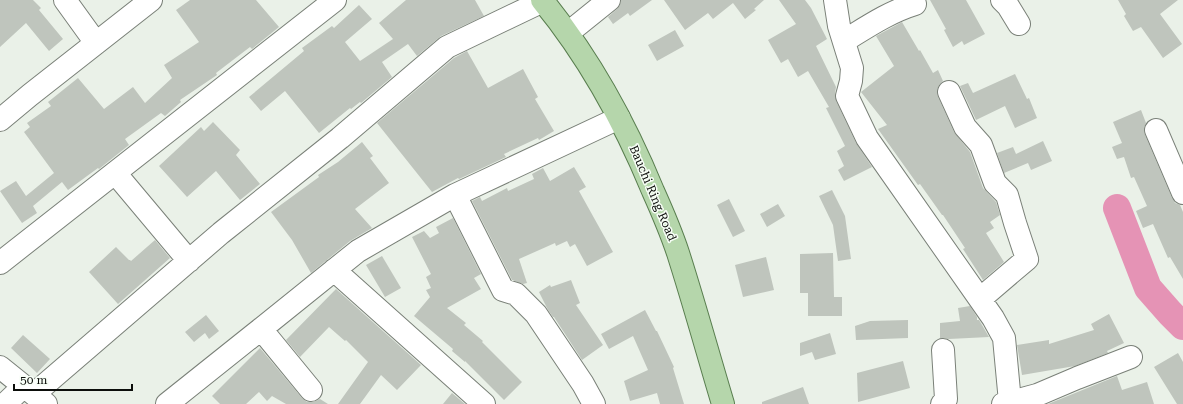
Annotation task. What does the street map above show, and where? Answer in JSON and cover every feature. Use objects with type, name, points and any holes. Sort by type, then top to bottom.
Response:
[{"type":"main road","name":"Bauchi Ring Road","points":[[543,1],[568,33],[591,68],[619,118],[641,162],[678,252],[723,404]]},
{"type":"street","points":[[66,0],[96,43]]},
{"type":"street","points":[[0,120],[151,0]]},
{"type":"street","points":[[0,264],[335,0]]},
{"type":"street","points":[[568,33],[609,0]]},
{"type":"street","points":[[835,0],[840,26],[852,68],[851,81],[847,96],[867,138],[980,299],[1004,338],[1007,403],[1037,396],[1077,378],[1131,357]]},
{"type":"street","points":[[1002,0],[1008,6],[1019,24]]},
{"type":"street","points":[[5,404],[35,395],[189,261],[340,138],[447,47],[543,1]]},
{"type":"street","points":[[844,42],[878,20],[914,4]]},
{"type":"street","points":[[949,92],[965,127],[981,146],[995,183],[1007,195],[1014,223],[1028,259],[980,299]]},
{"type":"street","points":[[168,404],[358,250],[455,195],[619,118]]},
{"type":"street","points":[[1156,130],[1183,192]]},
{"type":"street","points":[[116,174],[189,261]]},
{"type":"street","points":[[455,195],[503,290],[516,294],[536,314],[583,384],[594,404]]},
{"type":"street","points":[[334,270],[484,404]]},
{"type":"street","points":[[261,330],[311,390]]},
{"type":"street","points":[[942,404],[946,399],[943,350]]},
{"type":"street","points":[[0,367],[35,395]]},
{"type":"building","points":[[0,0],[33,0],[41,8],[39,10],[63,39],[49,51],[26,23],[0,47]]},
{"type":"building","points":[[190,0],[256,0],[279,27],[252,49],[250,47],[216,73],[217,75],[180,100],[181,102],[165,116],[161,113],[125,139],[129,145],[99,169],[98,168],[68,190],[62,182],[33,206],[37,213],[22,223],[0,191],[16,181],[26,196],[54,173],[24,132],[30,127],[27,123],[51,106],[48,102],[78,78],[104,109],[133,87],[145,103],[172,78],[164,65],[199,42],[176,10]]},
{"type":"building","points":[[406,0],[475,0],[484,16],[441,36],[417,56],[408,44],[382,62],[392,77],[361,103],[360,102],[351,109],[350,108],[319,133],[285,91],[261,111],[249,97],[304,51],[302,48],[332,26],[334,28],[359,5],[372,19],[345,42],[360,61],[393,39],[379,23]]},
{"type":"building","points":[[621,0],[652,0],[630,16],[628,13],[613,24],[608,17],[617,9]]},
{"type":"building","points":[[664,0],[764,0],[754,9],[756,10],[745,19],[733,3],[713,19],[708,13],[685,30]]},
{"type":"building","points":[[779,0],[805,0],[811,8],[827,39],[816,46],[836,87],[836,101],[856,143],[872,167],[844,181],[838,170],[844,166],[837,151],[845,146],[826,108],[829,107],[808,71],[798,77],[788,59],[781,63],[768,40],[796,24]]},
{"type":"building","points":[[930,0],[966,0],[985,34],[964,45],[962,41],[953,47],[944,30],[946,29]]},
{"type":"building","points":[[1118,0],[1178,0],[1160,14],[1182,44],[1163,58],[1141,27],[1133,31],[1124,16],[1126,14]]},
{"type":"building","points":[[902,22],[933,73],[938,70],[943,81],[937,90],[938,97],[954,132],[970,152],[983,188],[996,202],[1000,215],[990,222],[994,228],[986,233],[1004,262],[983,280],[963,249],[965,248],[943,215],[920,184],[918,185],[878,129],[887,125],[861,92],[894,66],[876,36]]},
{"type":"building","points":[[675,30],[684,46],[657,61],[648,45]]},
{"type":"building","points":[[467,51],[488,88],[523,69],[538,97],[535,99],[554,131],[539,140],[538,138],[504,154],[506,157],[459,179],[458,178],[432,192],[377,123],[454,58]]},
{"type":"building","points":[[1015,74],[1027,99],[1029,98],[1037,118],[1015,128],[1005,106],[976,120],[960,86],[968,83],[973,93]]},
{"type":"building","points":[[1141,110],[1146,123],[1144,128],[1145,135],[1172,198],[1175,203],[1180,205],[1183,212],[1183,279],[1170,257],[1168,258],[1153,224],[1143,228],[1136,211],[1147,206],[1134,177],[1131,178],[1124,157],[1117,159],[1112,147],[1122,143],[1113,122]]},
{"type":"building","points":[[213,122],[240,150],[236,155],[260,184],[240,200],[216,171],[187,197],[159,166],[201,127],[204,131]]},
{"type":"building","points":[[1043,141],[1052,161],[1031,170],[1028,163],[1004,173],[997,153],[1013,147],[1016,154]]},
{"type":"building","points":[[362,142],[373,156],[370,158],[389,183],[355,209],[372,228],[350,241],[311,273],[292,240],[271,212],[319,177],[318,175],[338,162]]},
{"type":"building","points":[[574,167],[586,187],[579,191],[613,252],[587,266],[575,244],[570,247],[567,241],[556,246],[555,243],[519,259],[527,283],[523,284],[512,280],[472,201],[480,197],[482,201],[507,188],[508,191],[534,179],[532,174],[543,168],[550,181]]},
{"type":"building","points":[[832,190],[845,216],[851,259],[838,261],[833,225],[819,196]]},
{"type":"building","points":[[729,199],[745,231],[733,237],[717,205]]},
{"type":"building","points":[[778,204],[785,216],[767,227],[760,214]]},
{"type":"building","points":[[453,218],[481,274],[474,278],[481,289],[447,308],[466,323],[464,325],[483,341],[482,342],[522,382],[504,400],[465,361],[452,351],[453,349],[414,316],[430,297],[426,290],[431,288],[426,277],[431,274],[412,237],[424,231],[430,238],[439,233],[436,227]]},
{"type":"building","points":[[155,240],[170,258],[118,304],[89,272],[116,247],[131,261]]},
{"type":"building","points":[[833,253],[834,297],[842,297],[842,316],[808,316],[808,293],[800,293],[800,254]]},
{"type":"building","points":[[382,256],[401,288],[385,297],[366,265]]},
{"type":"building","points":[[766,257],[774,290],[743,297],[735,265]]},
{"type":"building","points":[[571,280],[580,303],[576,305],[603,345],[582,360],[548,310],[539,292],[550,285],[551,287]]},
{"type":"building","points":[[336,289],[421,365],[397,390],[381,375],[360,404],[338,404],[368,362],[346,340],[345,341],[329,327],[300,357],[286,340]]},
{"type":"building","points":[[970,306],[977,317],[977,320],[979,320],[989,337],[940,338],[940,323],[960,321],[958,308]]},
{"type":"building","points":[[645,310],[674,367],[673,368],[684,404],[660,404],[657,393],[630,401],[624,381],[648,370],[633,336],[609,349],[601,334]]},
{"type":"building","points":[[1109,314],[1124,343],[1107,351],[1108,353],[1075,366],[1022,375],[1017,345],[1049,340],[1049,344],[1094,330],[1091,324]]},
{"type":"building","points":[[206,315],[219,331],[209,339],[205,333],[194,342],[185,332]]},
{"type":"building","points":[[908,320],[908,338],[856,340],[855,326],[870,321]]},
{"type":"building","points":[[830,333],[836,354],[815,360],[812,352],[800,356],[800,343]]},
{"type":"building","points":[[23,335],[50,359],[37,373],[11,348]]},
{"type":"building","points":[[260,348],[302,398],[307,402],[313,402],[320,399],[328,404],[286,404],[272,396],[267,401],[259,392],[246,404],[220,404],[212,396]]},
{"type":"building","points":[[1178,353],[1183,362],[1183,404],[1177,404],[1154,367]]},
{"type":"building","points":[[903,361],[910,388],[858,402],[857,373]]},
{"type":"building","points":[[1117,376],[1122,390],[1147,382],[1154,404],[1048,404]]},
{"type":"building","points":[[803,387],[809,404],[762,404],[762,402]]},
{"type":"building","points":[[452,393],[465,404],[443,404]]},
{"type":"waterway","points":[[1117,208],[1148,288],[1183,326]]}]
